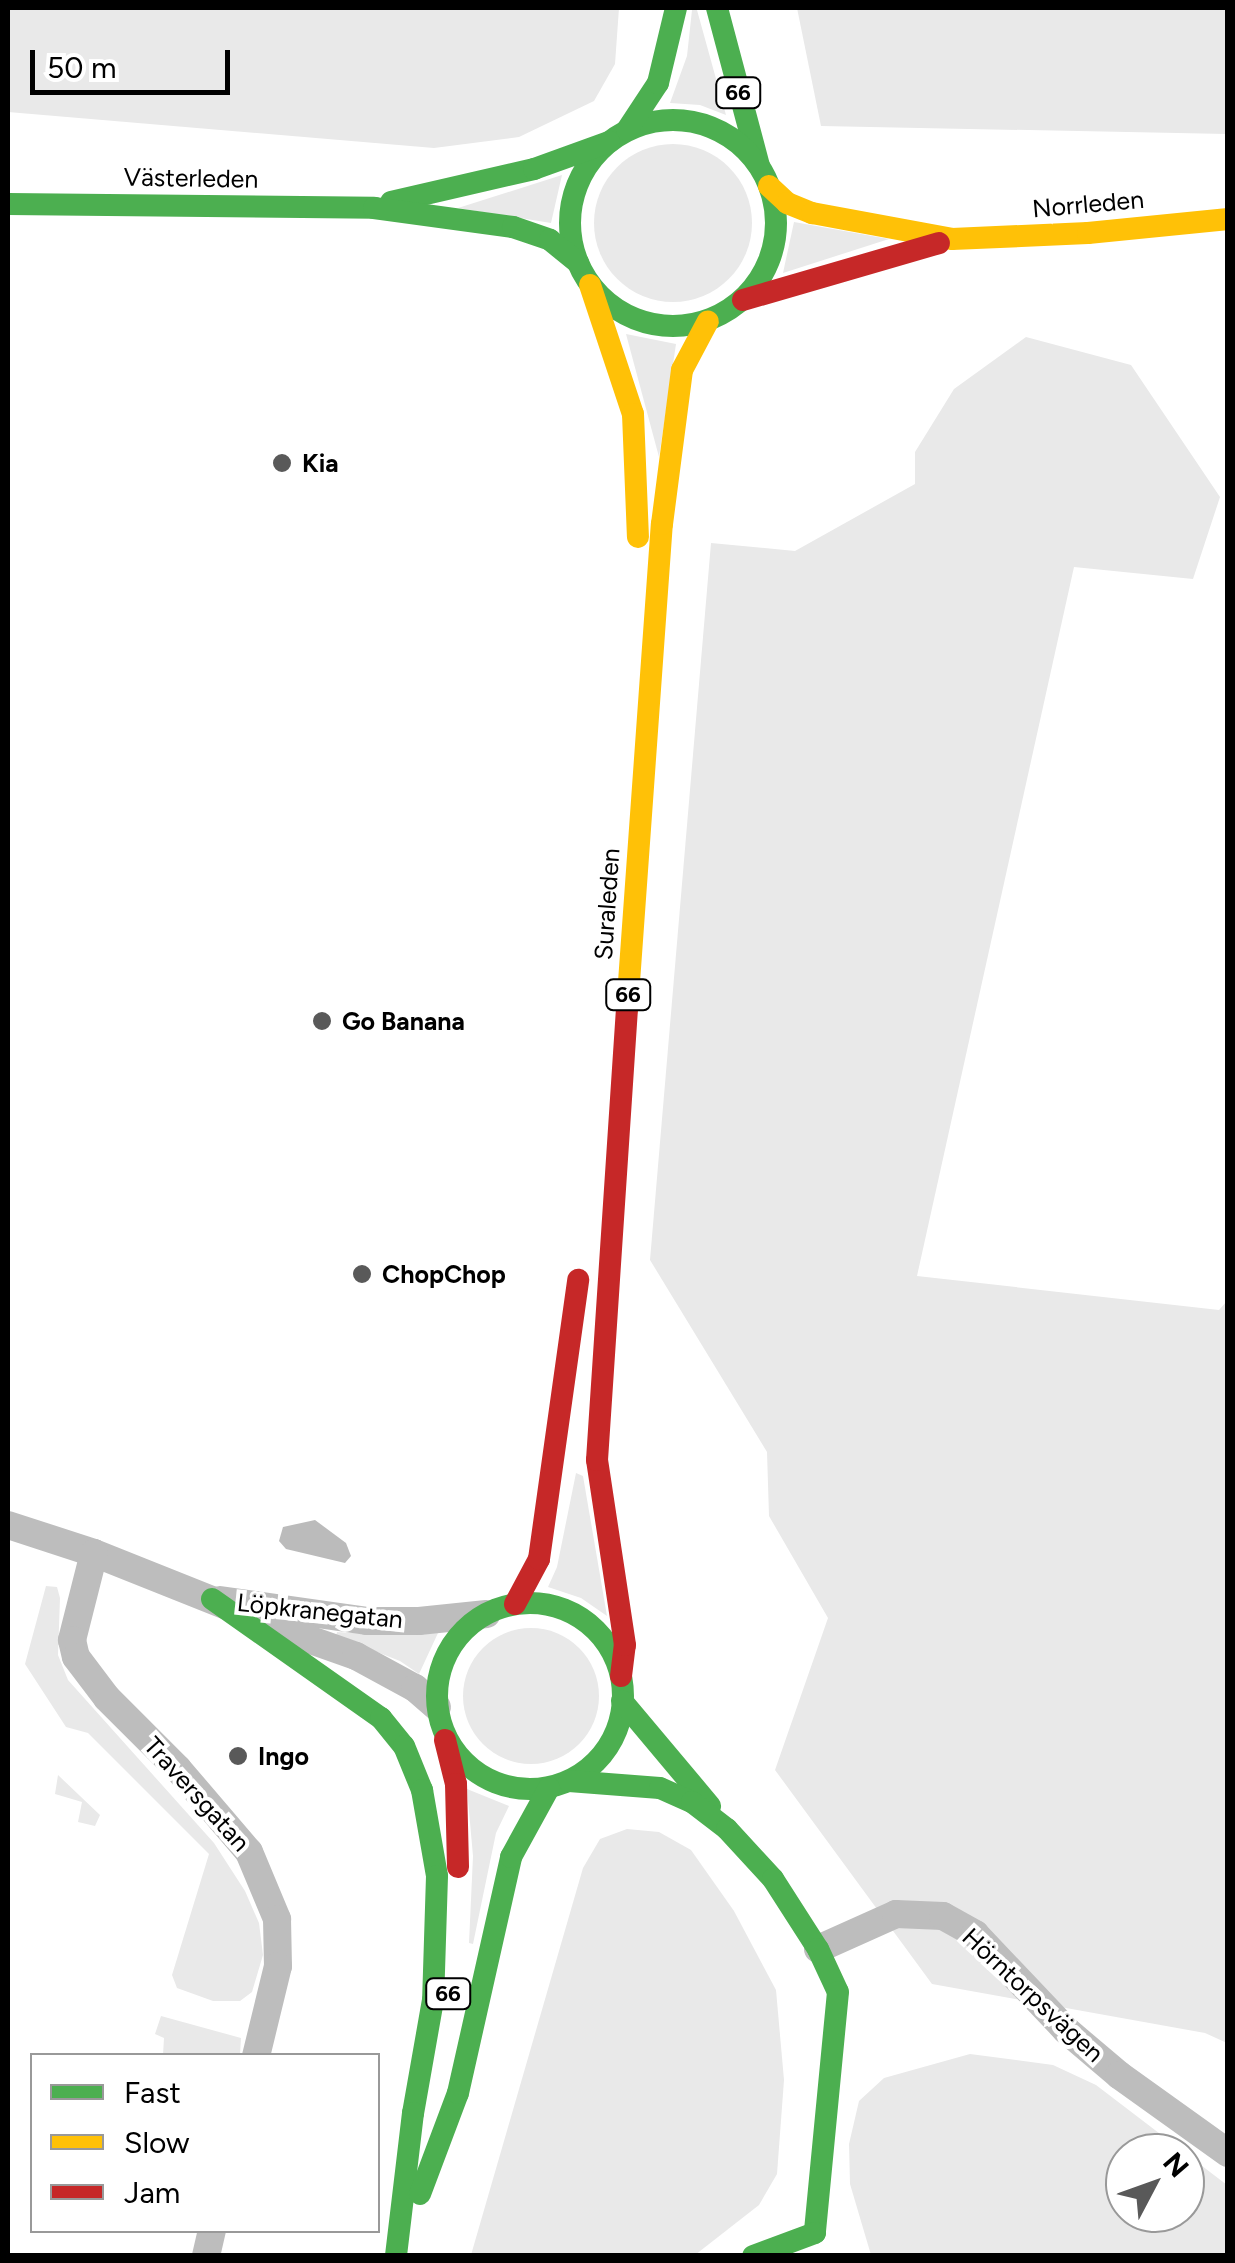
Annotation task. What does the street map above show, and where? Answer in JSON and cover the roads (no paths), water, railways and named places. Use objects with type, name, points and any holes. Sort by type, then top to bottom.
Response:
[{"type":"main road","name":"66","points":[[630,638],[639,519],[633,414],[590,285],[578,263],[570,233],[572,197],[588,164],[618,136],[658,83],[676,8]]},
{"type":"main road","name":"66","points":[[590,285],[615,310],[653,325],[708,320],[743,300],[764,271],[776,222],[717,8]]},
{"type":"main road","name":"66","points":[[618,136],[665,120],[700,123],[733,138],[764,176]]},
{"type":"main road","name":"Västerleden","points":[[374,208],[534,169],[618,136]]},
{"type":"main road","name":"Norrleden","points":[[764,176],[787,203],[812,213],[952,239],[1088,233],[1228,219]]},
{"type":"main road","name":"Västerleden","points":[[8,204],[374,208],[513,227],[550,240],[578,263]]},
{"type":"main road","name":"Norrleden","points":[[743,300],[952,239]]},
{"type":"main road","name":"Suraleden","points":[[621,1676],[624,1645],[598,1460],[603,1334],[662,524],[682,370],[708,320]]},
{"type":"main road","points":[[515,1604],[539,1559],[574,1328],[581,1249]]},
{"type":"main road","points":[[212,1599],[381,1718],[404,1746],[422,1790],[438,1876],[433,2000],[412,2113],[397,2256]]},
{"type":"main road","name":"66","points":[[538,1603],[570,1611],[604,1640],[621,1676],[619,1724],[606,1751],[559,1784],[512,1858],[458,2093],[397,2256],[446,2008],[456,1928],[456,1784],[440,1718],[440,1668],[452,1645],[486,1614],[515,1604],[538,1603]]},
{"type":"main road","points":[[622,1701],[654,1734],[727,1829]]},
{"type":"main road","points":[[440,1718],[457,1754],[482,1777],[509,1788],[559,1784],[660,1788],[692,1802],[757,1858],[818,1949],[838,1992],[821,2244],[753,2256]]},
{"type":"street","name":"Löpkranegatan","points":[[8,1525],[94,1553],[280,1630],[356,1656],[415,1688],[440,1718]]},
{"type":"street","name":"Traversgatan","points":[[94,1553],[72,1640],[76,1657],[107,1698],[178,1768],[249,1852],[277,1918],[278,1966],[257,2053]]},
{"type":"street","name":"Löpkranegatan","points":[[212,1599],[367,1620],[419,1622],[486,1614]]},
{"type":"street","name":"Hörntorpsvägen","points":[[818,1949],[896,1914],[943,1916],[976,1934],[1066,2030],[1119,2075],[1228,2154]]},
{"type":"place","name":"Kia","points":[[282,463]]},
{"type":"place","name":"Go Banana","points":[[322,1021]]},
{"type":"place","name":"ChopChop","points":[[362,1274]]},
{"type":"place","name":"Ingo","points":[[238,1756]]}]
